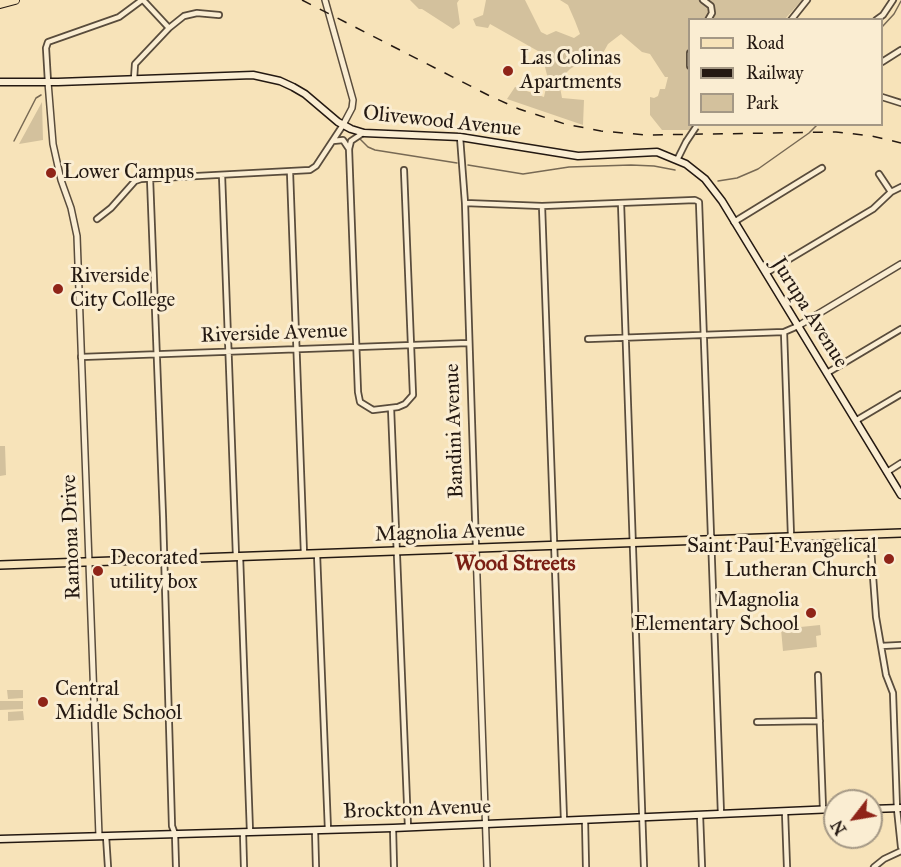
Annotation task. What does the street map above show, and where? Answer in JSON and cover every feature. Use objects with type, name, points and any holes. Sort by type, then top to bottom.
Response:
[{"type":"highway","points":[[0,4],[15,0]]},
{"type":"main road","name":"Olivewood Avenue","points":[[0,82],[253,75],[271,79],[305,94],[343,125],[364,132],[460,137],[578,156],[657,152],[677,160]]},
{"type":"main road","name":"Jurupa Avenue","points":[[677,160],[695,170],[705,179],[734,222],[901,495]]},
{"type":"main road","name":"Magnolia Avenue","points":[[0,565],[901,534]]},
{"type":"main road","name":"Brockton Avenue","points":[[0,839],[393,828],[823,809]]},
{"type":"main road","points":[[883,809],[899,809]]},
{"type":"street","points":[[48,82],[46,48],[48,42],[119,17],[142,0],[169,28]]},
{"type":"street","points":[[97,219],[111,208],[135,181],[150,178],[305,171],[314,168],[352,108],[352,100],[325,0]]},
{"type":"street","points":[[703,0],[711,6],[712,13],[709,18]]},
{"type":"street","points":[[792,18],[807,0]]},
{"type":"street","points":[[879,18],[893,0]]},
{"type":"street","points":[[134,79],[135,64],[169,28],[184,16],[197,13],[219,15]]},
{"type":"street","points":[[883,61],[901,50]]},
{"type":"street","name":"Ramona Drive","points":[[48,82],[53,144],[77,236],[102,836],[108,867]]},
{"type":"street","points":[[883,97],[901,103]]},
{"type":"street","points":[[677,160],[686,141],[697,126]]},
{"type":"street","points":[[364,132],[351,141],[349,149],[358,392],[360,402],[373,410],[405,404],[413,395],[404,170]]},
{"type":"street","name":"Bandini Avenue","points":[[460,137],[465,203],[487,867]]},
{"type":"street","points":[[333,141],[343,140],[349,149]]},
{"type":"street","points":[[734,222],[822,168]]},
{"type":"street","points":[[290,172],[304,554]]},
{"type":"street","points":[[879,174],[891,192]]},
{"type":"street","points":[[222,175],[250,832]]},
{"type":"street","points":[[150,178],[172,826],[175,834],[176,867]]},
{"type":"street","points":[[766,273],[873,209],[891,192],[901,187]]},
{"type":"street","points":[[465,203],[542,207],[695,200],[699,202],[721,814]]},
{"type":"street","points":[[621,203],[644,867]]},
{"type":"street","points":[[542,207],[564,820]]},
{"type":"street","points":[[588,339],[784,332],[798,326],[901,264]]},
{"type":"street","points":[[827,374],[901,329]]},
{"type":"street","points":[[784,332],[791,536]]},
{"type":"street","name":"Riverside Avenue","points":[[81,357],[468,343]]},
{"type":"street","points":[[857,420],[901,394]]},
{"type":"street","points":[[391,408],[408,827]]},
{"type":"street","points":[[887,472],[901,464]]},
{"type":"street","points":[[870,535],[873,587],[881,646],[886,675],[893,693],[901,849],[874,867]]},
{"type":"street","points":[[317,554],[328,830]]},
{"type":"street","points":[[881,646],[901,645]]},
{"type":"street","points":[[818,675],[823,789]]},
{"type":"street","points":[[757,722],[820,721]]},
{"type":"street","points":[[785,812],[787,867]]},
{"type":"street","points":[[700,815],[702,867]]},
{"type":"street","points":[[585,819],[586,867]]},
{"type":"street","points":[[393,828],[394,867]]},
{"type":"street","points":[[315,830],[316,867]]},
{"type":"street","points":[[243,832],[244,867]]},
{"type":"green space","points":[[410,0],[459,0],[457,3],[460,24],[453,29],[419,9]]},
{"type":"green space","points":[[486,0],[525,0],[541,32],[547,35],[556,31],[574,38],[580,34],[568,5],[560,0],[802,0],[786,18],[688,18],[688,126],[695,126],[691,130],[662,130],[650,115],[650,97],[658,96],[660,89],[665,89],[668,77],[665,77],[650,54],[642,52],[621,34],[608,44],[597,64],[583,61],[562,77],[560,87],[562,98],[584,100],[583,125],[507,99],[515,87],[544,97],[548,79],[544,63],[545,55],[490,24],[488,28],[476,26],[473,19],[483,15]]},
{"type":"green space","points":[[42,102],[43,140],[19,144]]},
{"type":"green space","points":[[0,446],[5,446],[6,475],[0,476]]},
{"type":"green space","points":[[820,625],[821,635],[816,636],[817,647],[783,651],[781,629]]},
{"type":"green space","points":[[7,690],[23,690],[23,698],[8,699]]},
{"type":"green space","points":[[0,701],[23,701],[23,709],[0,710]]},
{"type":"green space","points":[[23,711],[24,720],[8,721],[8,712]]},
{"type":"waterway","points":[[883,26],[894,14],[901,1]]},
{"type":"waterway","points":[[14,141],[36,98],[41,95]]},
{"type":"waterway","points":[[718,181],[737,178],[758,169],[816,126]]},
{"type":"waterway","points":[[360,139],[375,150],[457,163]]},
{"type":"waterway","points":[[468,165],[523,174],[569,167],[631,165],[675,170]]},
{"type":"railway","points":[[302,0],[488,95],[519,109],[565,124],[601,131],[647,135],[836,132],[872,136],[901,143]]},
{"type":"place","name":"Las Colinas Apartments","points":[[508,71]]},
{"type":"place","name":"Lower Campus","points":[[51,173]]},
{"type":"place","name":"Riverside City College","points":[[58,289]]},
{"type":"place","name":"Saint Paul Evangelical Lutheran Church","points":[[889,559]]},
{"type":"place","name":"Decorated utility box","points":[[98,571]]},
{"type":"place","name":"Magnolia Elementary School","points":[[811,613]]},
{"type":"place","name":"Central Middle School","points":[[43,702]]},
{"type":"district","name":"Wood Streets","points":[[515,565]]}]
